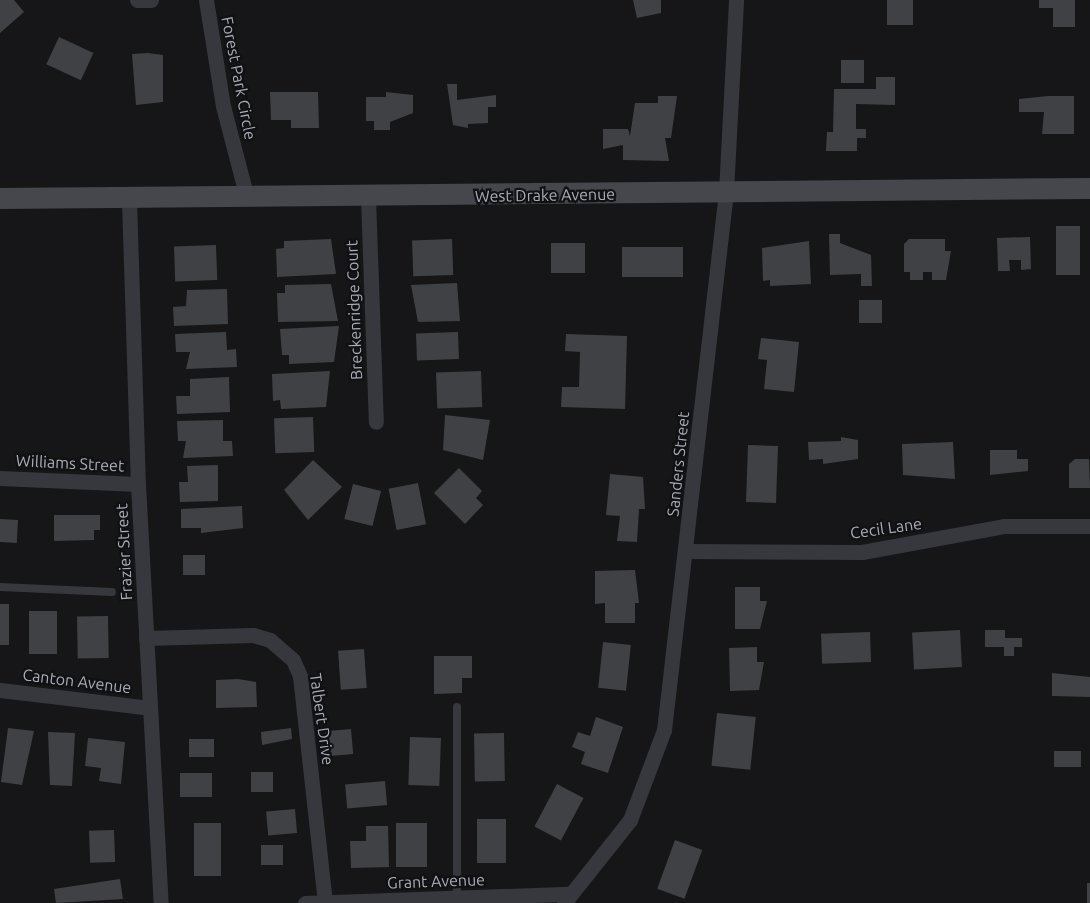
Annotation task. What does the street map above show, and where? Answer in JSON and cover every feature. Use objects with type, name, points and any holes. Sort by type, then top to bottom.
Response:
[{"type":"street","points":[[137,0],[151,0]]},
{"type":"street","name":"Forest Park Circle","points":[[206,0],[223,106],[247,198]]},
{"type":"street","name":"Sanders Street","points":[[567,899],[630,820],[648,782],[669,701],[726,192],[736,0]]},
{"type":"street","name":"West Drake Avenue","points":[[0,198],[129,200],[1090,188]]},
{"type":"street","name":"Breckenridge Court","points":[[368,197],[376,422]]},
{"type":"street","name":"Frazier Street","points":[[129,200],[138,484],[161,903]]},
{"type":"street","name":"Williams Street","points":[[0,478],[138,484]]},
{"type":"street","name":"Cecil Lane","points":[[687,551],[862,552],[1004,526],[1090,526]]},
{"type":"street","name":"Talbert Drive","points":[[147,638],[253,635],[270,640],[293,660],[300,676],[325,902]]},
{"type":"street","name":"Canton Avenue","points":[[0,690],[150,708]]},
{"type":"street","name":"Grant Avenue","points":[[305,903],[456,898],[567,899]]},
{"type":"lane","points":[[0,587],[112,592]]},
{"type":"lane","points":[[456,898],[457,707]]},
{"type":"building","points":[[0,0],[14,0],[24,12],[0,33]]},
{"type":"building","points":[[633,0],[661,0],[661,13],[637,18]]},
{"type":"building","points":[[887,0],[913,0],[913,25],[887,25]]},
{"type":"building","points":[[1039,0],[1075,0],[1075,27],[1053,27],[1053,8],[1039,8]]},
{"type":"building","points":[[59,37],[93,53],[81,80],[46,64]]},
{"type":"building","points":[[132,54],[163,55],[163,102],[136,105]]},
{"type":"building","points":[[841,60],[864,60],[864,83],[841,83]]},
{"type":"building","points":[[876,77],[895,77],[895,105],[856,104],[856,129],[866,129],[866,138],[857,138],[857,151],[826,151],[827,132],[833,132],[834,89],[876,89]]},
{"type":"building","points":[[447,84],[457,84],[457,100],[496,95],[496,107],[488,107],[488,123],[468,124],[468,128],[453,125]]},
{"type":"building","points":[[270,92],[318,92],[319,128],[291,128],[291,120],[271,120]]},
{"type":"building","points":[[386,92],[413,95],[413,113],[390,122],[390,130],[374,130],[374,121],[366,121],[366,97],[386,97]]},
{"type":"building","points":[[658,96],[677,96],[671,138],[665,138],[669,161],[623,160],[623,145],[603,149],[603,129],[628,129],[630,136],[635,103],[658,103]]},
{"type":"building","points":[[1074,96],[1074,134],[1042,134],[1044,112],[1019,112],[1019,99]]},
{"type":"building","points":[[1056,226],[1080,226],[1080,275],[1056,275]]},
{"type":"building","points":[[829,234],[840,234],[840,243],[871,255],[872,286],[861,286],[861,274],[830,275]]},
{"type":"building","points":[[1030,237],[1031,269],[1021,270],[1021,260],[1009,260],[1010,271],[998,271],[997,238]]},
{"type":"building","points":[[331,239],[336,274],[277,277],[276,249],[284,248],[284,241]]},
{"type":"building","points":[[452,239],[453,275],[413,276],[412,240]]},
{"type":"building","points":[[909,239],[945,239],[945,251],[951,251],[946,280],[932,280],[932,272],[923,272],[923,280],[910,280],[910,272],[904,272],[904,244]]},
{"type":"building","points":[[809,241],[811,284],[770,286],[770,280],[763,281],[762,248]]},
{"type":"building","points":[[551,243],[585,243],[585,273],[551,273]]},
{"type":"building","points":[[216,245],[217,280],[175,281],[174,246]]},
{"type":"building","points":[[622,247],[683,247],[683,277],[622,277]]},
{"type":"building","points":[[457,283],[460,321],[418,322],[411,285]]},
{"type":"building","points":[[331,284],[338,321],[278,322],[277,293],[285,293],[285,285]]},
{"type":"building","points":[[227,289],[228,324],[174,326],[173,307],[186,306],[187,290]]},
{"type":"building","points":[[859,300],[882,300],[882,323],[859,323]]},
{"type":"building","points":[[339,326],[334,362],[289,364],[289,355],[282,355],[280,329]]},
{"type":"building","points":[[226,332],[227,350],[236,349],[237,367],[186,369],[190,352],[176,352],[175,334]]},
{"type":"building","points":[[458,332],[459,359],[417,360],[416,333]]},
{"type":"building","points":[[566,334],[627,336],[625,409],[561,407],[562,387],[579,387],[580,352],[565,351]]},
{"type":"building","points":[[761,338],[799,342],[794,392],[764,389],[767,360],[758,359]]},
{"type":"building","points":[[330,371],[326,407],[281,409],[280,400],[273,401],[272,374]]},
{"type":"building","points":[[481,371],[482,407],[437,409],[436,373]]},
{"type":"building","points":[[229,377],[230,412],[177,414],[176,396],[190,396],[190,379]]},
{"type":"building","points":[[445,415],[490,420],[483,460],[443,450]]},
{"type":"building","points":[[313,417],[314,452],[275,453],[274,418]]},
{"type":"building","points":[[223,420],[223,441],[232,441],[233,456],[183,458],[186,441],[178,441],[177,421]]},
{"type":"building","points":[[841,437],[858,440],[858,459],[823,464],[823,459],[809,460],[808,442],[841,441]]},
{"type":"building","points":[[953,442],[955,479],[903,475],[902,444]]},
{"type":"building","points":[[748,445],[778,446],[776,503],[746,502]]},
{"type":"building","points":[[990,450],[1017,450],[1017,459],[1028,459],[1028,471],[990,475]]},
{"type":"building","points":[[1075,459],[1089,459],[1090,488],[1069,488],[1069,464]]},
{"type":"building","points":[[313,460],[342,487],[308,520],[284,490]]},
{"type":"building","points":[[218,465],[218,501],[180,502],[179,482],[188,482],[187,466]]},
{"type":"building","points":[[459,468],[482,491],[476,498],[483,505],[465,524],[434,493]]},
{"type":"building","points":[[610,474],[643,477],[645,509],[639,509],[637,542],[617,541],[620,516],[606,515]]},
{"type":"building","points":[[418,483],[426,524],[397,530],[389,489]]},
{"type":"building","points":[[353,484],[381,491],[372,526],[344,519]]},
{"type":"building","points":[[242,506],[243,528],[201,533],[201,528],[181,528],[181,509]]},
{"type":"building","points":[[54,515],[100,515],[100,530],[94,530],[94,540],[54,541]]},
{"type":"building","points":[[0,519],[18,520],[17,543],[0,542]]},
{"type":"building","points":[[183,555],[205,555],[205,575],[183,575]]},
{"type":"building","points":[[635,570],[639,603],[635,603],[635,623],[605,623],[605,603],[595,604],[595,571]]},
{"type":"building","points":[[735,587],[760,587],[760,601],[767,601],[760,629],[735,629]]},
{"type":"building","points":[[0,604],[9,604],[9,645],[0,645]]},
{"type":"building","points":[[29,611],[57,611],[57,654],[29,654]]},
{"type":"building","points":[[108,616],[109,658],[78,659],[77,617]]},
{"type":"building","points":[[960,630],[962,667],[914,669],[912,633]]},
{"type":"building","points":[[985,630],[1005,630],[1005,638],[1022,638],[1022,647],[1014,647],[1014,656],[1004,656],[1004,647],[985,647]]},
{"type":"building","points":[[870,632],[871,662],[822,664],[821,634]]},
{"type":"building","points":[[603,642],[631,645],[626,691],[598,688]]},
{"type":"building","points":[[757,647],[757,662],[764,662],[759,690],[730,691],[729,648]]},
{"type":"building","points":[[364,649],[367,688],[341,690],[338,651]]},
{"type":"building","points":[[434,656],[472,656],[472,678],[462,678],[462,693],[434,694]]},
{"type":"building","points":[[1052,673],[1090,677],[1090,697],[1052,696]]},
{"type":"building","points":[[238,679],[256,682],[257,707],[216,708],[216,680]]},
{"type":"building","points":[[717,713],[756,717],[750,770],[711,766]]},
{"type":"building","points":[[596,717],[623,727],[608,773],[581,764],[585,752],[572,747],[578,732],[590,736]]},
{"type":"building","points":[[8,728],[34,731],[22,785],[1,782]]},
{"type":"building","points":[[291,728],[292,739],[262,745],[261,732]]},
{"type":"building","points":[[351,729],[353,754],[327,756],[325,731]]},
{"type":"building","points":[[48,732],[75,733],[72,786],[50,785]]},
{"type":"building","points":[[504,733],[505,781],[475,782],[474,734]]},
{"type":"building","points":[[410,737],[441,738],[439,786],[408,785]]},
{"type":"building","points":[[88,738],[125,742],[121,784],[99,781],[101,768],[85,766]]},
{"type":"building","points":[[189,739],[214,739],[214,757],[189,757]]},
{"type":"building","points":[[1054,751],[1081,751],[1081,767],[1054,767]]},
{"type":"building","points":[[251,772],[273,772],[273,792],[251,792]]},
{"type":"building","points":[[180,773],[212,773],[212,797],[180,797]]},
{"type":"building","points":[[385,781],[387,805],[347,808],[345,784]]},
{"type":"building","points":[[557,784],[583,798],[561,840],[534,826]]},
{"type":"building","points":[[295,809],[297,833],[268,835],[266,812]]},
{"type":"building","points":[[477,819],[506,819],[506,863],[477,863]]},
{"type":"building","points":[[194,823],[221,823],[221,876],[194,876]]},
{"type":"building","points":[[396,823],[427,823],[427,867],[396,867]]},
{"type":"building","points":[[366,826],[388,826],[389,867],[351,868],[350,841],[366,841]]},
{"type":"building","points":[[114,830],[115,862],[90,863],[89,831]]},
{"type":"building","points":[[675,840],[702,850],[684,899],[657,889]]},
{"type":"building","points":[[261,845],[283,845],[283,865],[261,865]]},
{"type":"building","points":[[120,879],[123,899],[56,903],[54,889]]},
{"type":"building","points":[[1087,883],[1090,883],[1090,903],[1087,903]]}]
